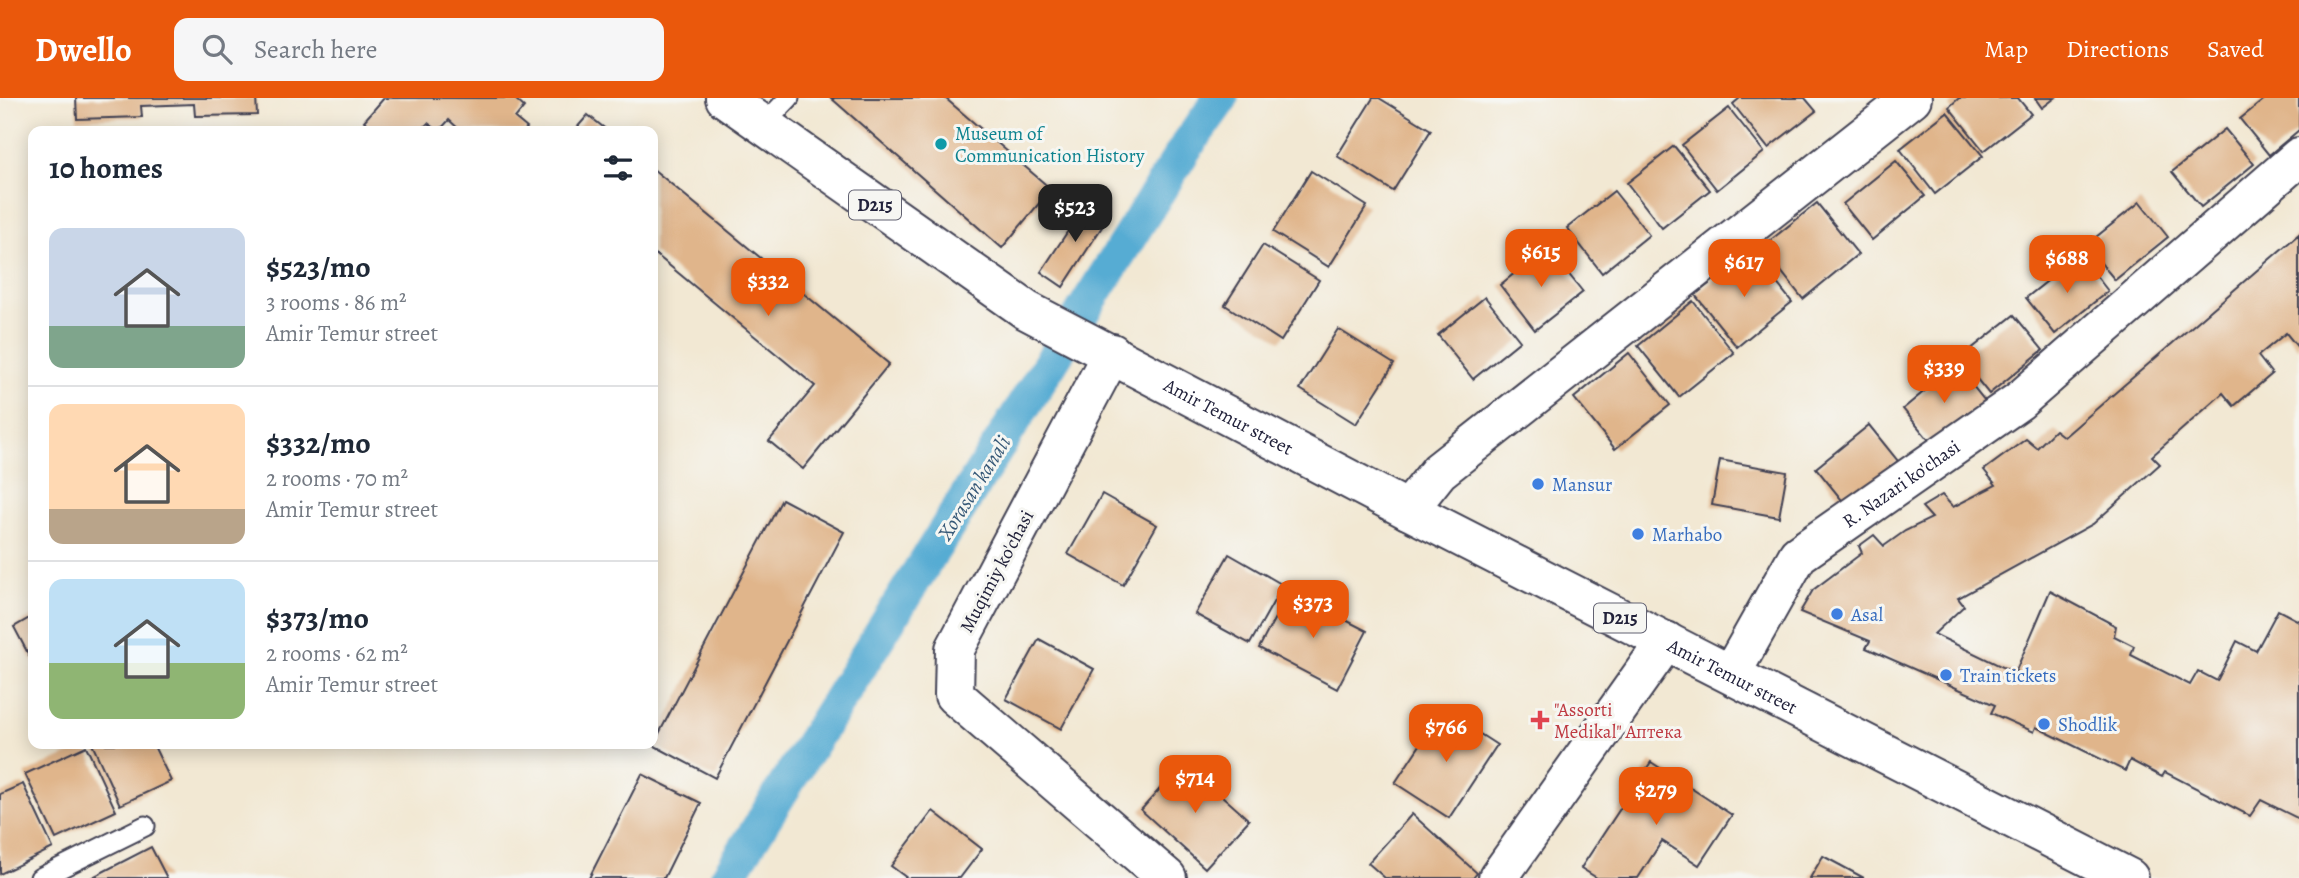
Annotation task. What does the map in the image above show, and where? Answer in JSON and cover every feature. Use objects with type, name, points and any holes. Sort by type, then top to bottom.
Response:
[{"type":"street","name":"D215","points":[[725,98],[776,111],[1026,310],[1112,353]]},
{"type":"street","points":[[1408,510],[1439,471],[1912,98]]},
{"type":"street","name":"R. Nazari ko'chasi","points":[[1731,674],[1798,555],[2019,401],[2299,157]]},
{"type":"street","name":"Amir Temur street","points":[[1112,353],[1408,510],[2129,878]]},
{"type":"street","name":"Muqimiy ko'chasi","points":[[1112,353],[955,649],[954,695],[1167,878]]},
{"type":"street","points":[[1498,878],[1666,641]]},
{"type":"lane","points":[[40,878],[145,826]]},
{"type":"building","points":[[76,98],[256,98],[257,115],[195,116],[194,104],[141,106],[142,117],[77,119]]},
{"type":"building","points":[[384,98],[514,98],[524,107],[515,118],[525,126],[456,126],[449,120],[444,126],[432,126],[428,123],[425,126],[370,126],[364,121]]},
{"type":"building","name":"Museum of Communication History","points":[[831,98],[945,98],[1051,189],[1002,248]]},
{"type":"building","points":[[1373,98],[1379,98],[1431,130],[1393,191],[1337,156]]},
{"type":"building","points":[[1740,98],[1805,98],[1816,111],[1768,148],[1733,104]]},
{"type":"building","points":[[1959,98],[2018,98],[2031,114],[1984,151],[1949,107]]},
{"type":"building","points":[[2035,98],[2055,98],[2042,108]]},
{"type":"building","points":[[2266,98],[2299,98],[2299,130],[2269,155],[2240,119]]},
{"type":"building","points":[[1729,108],[1764,152],[1717,190],[1682,145]]},
{"type":"building","points":[[1947,112],[1983,156],[1935,194],[1900,149]]},
{"type":"building","points":[[588,115],[602,126],[578,126]]},
{"type":"building","points":[[2225,129],[2254,164],[2201,207],[2172,172]]},
{"type":"building","points":[[1674,146],[1710,190],[1662,228],[1627,183]]},
{"type":"building","points":[[1896,161],[1925,196],[1872,240],[1843,204]]},
{"type":"building","points":[[1311,171],[1367,206],[1329,267],[1273,232]]},
{"type":"building","points":[[658,173],[889,364],[803,469],[769,441],[815,386],[658,256]]},
{"type":"building","points":[[1614,191],[1649,235],[1602,273],[1567,228]]},
{"type":"building","points":[[1087,202],[1109,216],[1063,287],[1041,272]]},
{"type":"building","points":[[2140,202],[2168,237],[2115,280],[2086,245]]},
{"type":"building","points":[[1817,203],[1858,254],[1803,299],[1762,247]]},
{"type":"building","points":[[2299,234],[2299,349],[2286,333],[2258,356],[2272,374],[2234,406],[2223,393],[2152,456],[2160,464],[2093,524],[1958,598],[1964,606],[1934,634],[2015,673],[2050,591],[2116,626],[2114,636],[2134,646],[2131,655],[2190,685],[2198,671],[2217,681],[2237,641],[2256,651],[2278,610],[2299,621],[2299,819],[2261,800],[2250,816],[2165,772],[2162,777],[2130,760],[2125,771],[2036,727],[2034,732],[1991,713],[1995,705],[1866,648],[1870,641],[1800,612],[1813,590],[1862,553],[1859,546],[1874,535],[1884,546],[1905,531],[1932,518],[1922,507],[1942,495],[1953,507],[1996,485],[1984,470],[2026,439],[2037,448],[2055,430],[2064,437]]},
{"type":"building","points":[[1263,245],[1319,280],[1281,341],[1225,305]]},
{"type":"building","points":[[1547,247],[1583,292],[1535,330],[1500,285]]},
{"type":"building","points":[[1751,251],[1792,302],[1737,347],[1695,295]]},
{"type":"building","points":[[2080,255],[2108,291],[2055,334],[2026,298]]},
{"type":"building","points":[[1485,297],[1520,341],[1473,379],[1438,335]]},
{"type":"building","points":[[1693,301],[1734,353],[1679,397],[1638,346]]},
{"type":"building","points":[[2014,315],[2043,350],[1989,394],[1960,358]]},
{"type":"building","points":[[1338,329],[1394,364],[1356,424],[1300,389]]},
{"type":"building","points":[[1629,353],[1670,405],[1615,449],[1574,398]]},
{"type":"building","points":[[1956,365],[1985,401],[1932,444],[1903,409]]},
{"type":"building","points":[[1869,425],[1898,461],[1845,504],[1816,468]]},
{"type":"building","points":[[1720,460],[1787,472],[1779,517],[1712,505]]},
{"type":"building","points":[[1102,494],[1157,525],[1123,585],[1068,554]]},
{"type":"building","points":[[782,499],[844,532],[715,778],[658,748],[658,735]]},
{"type":"building","points":[[1229,554],[1283,585],[1250,644],[1195,614]]},
{"type":"building","points":[[1289,591],[1367,631],[1337,689],[1259,648]]},
{"type":"building","points":[[28,619],[28,654],[14,627]]},
{"type":"building","points":[[1039,639],[1094,669],[1061,729],[1006,699]]},
{"type":"building","points":[[1443,710],[1497,745],[1449,818],[1395,783]]},
{"type":"building","points":[[79,749],[87,749],[116,811],[56,839],[25,774]]},
{"type":"building","points":[[94,749],[155,749],[171,781],[120,805]]},
{"type":"building","points":[[1184,762],[1249,820],[1205,868],[1141,810]]},
{"type":"building","points":[[1651,762],[1732,815],[1699,865],[1662,841],[1638,878],[1597,878],[1581,868]]},
{"type":"building","points":[[642,774],[701,803],[664,878],[589,878]]},
{"type":"building","points":[[23,784],[53,848],[0,874],[0,794]]},
{"type":"building","points":[[933,811],[982,849],[960,878],[907,878],[891,866]]},
{"type":"building","points":[[1412,814],[1477,873],[1473,878],[1385,878],[1368,863]]},
{"type":"building","points":[[151,847],[167,878],[91,878]]},
{"type":"building","points":[[1823,856],[1864,878],[1810,878]]},
{"type":"waterway","name":"Xorasan kanali","points":[[727,878],[1186,147],[1221,98]]},
{"type":"place","name":"Museum of Communication History","points":[[941,144]]},
{"type":"place","name":"Mansur","points":[[1538,484]]},
{"type":"place","name":"Marhabo","points":[[1638,534]]},
{"type":"place","name":"Asal","points":[[1837,614]]},
{"type":"place","name":"Train tickets","points":[[1946,675]]},
{"type":"place","name":"\"Assorti Medikal\" Аптека","points":[[1540,720]]},
{"type":"place","name":"Shodlik","points":[[2044,724]]}]
